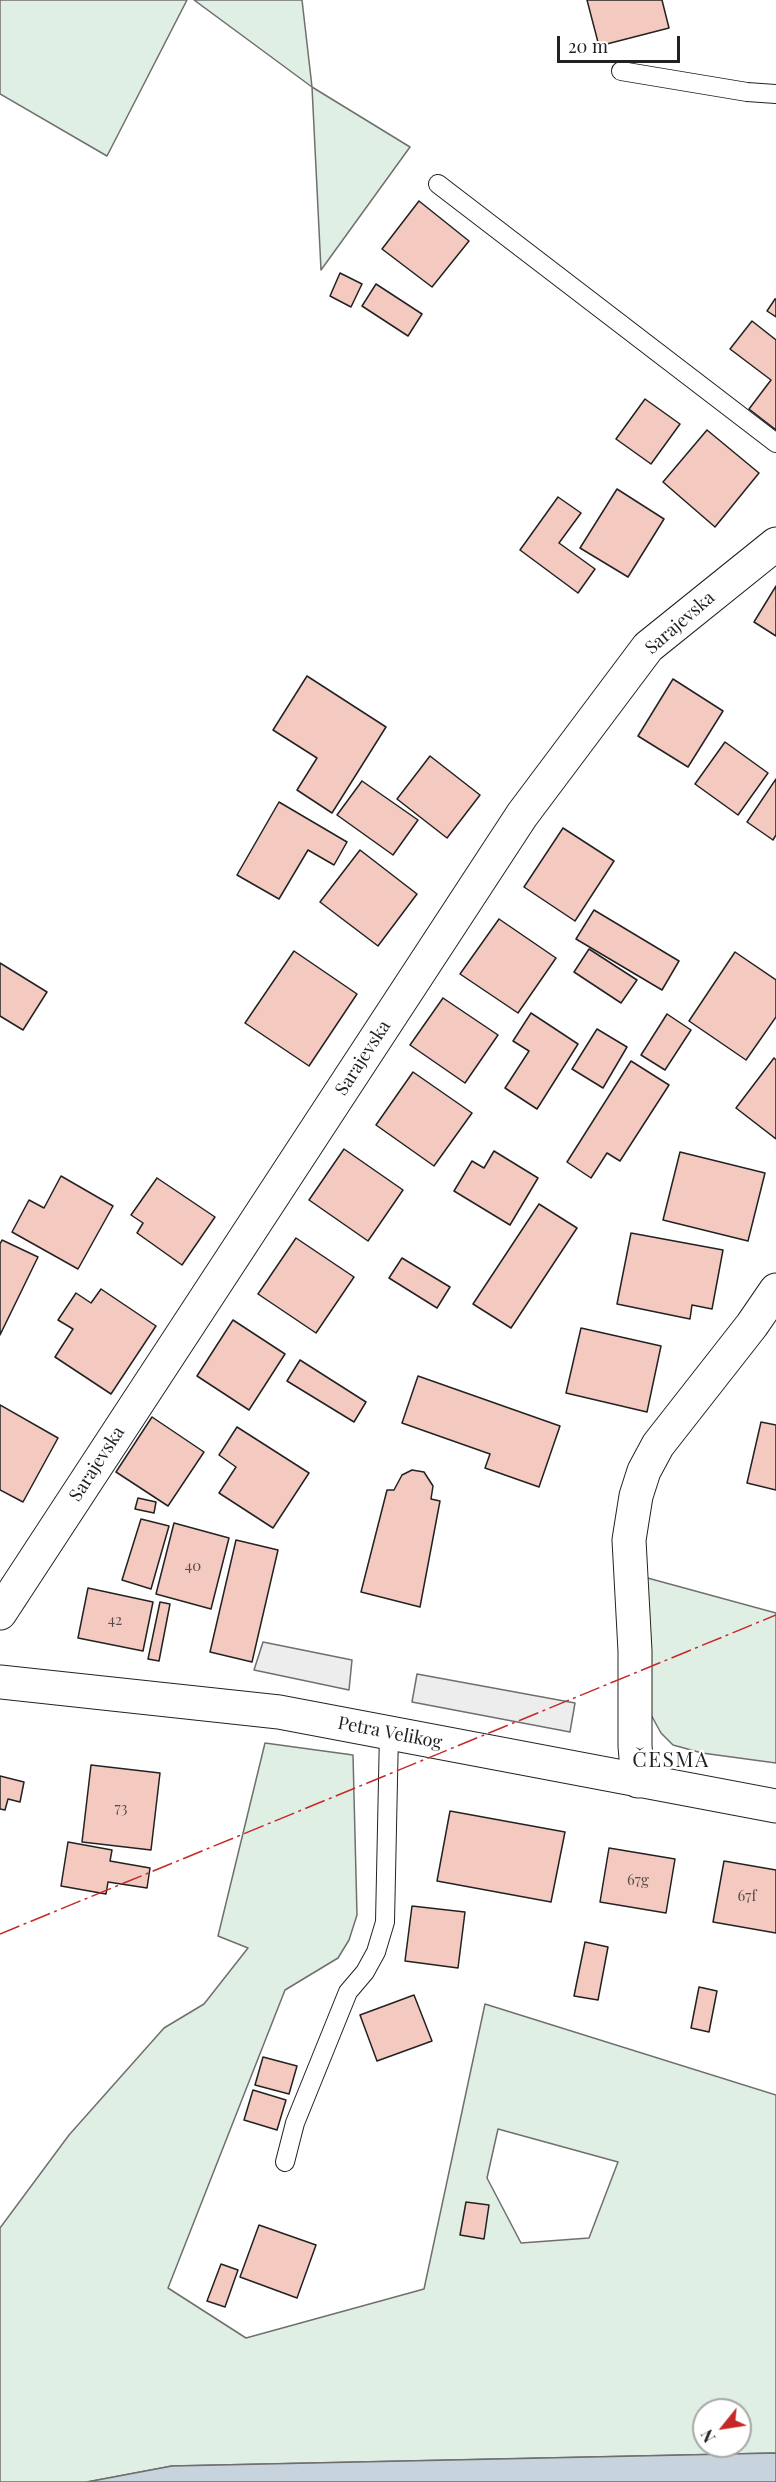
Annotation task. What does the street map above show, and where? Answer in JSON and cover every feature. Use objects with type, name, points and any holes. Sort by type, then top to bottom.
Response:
[{"type":"street","name":"Sarajevska","points":[[0,1613],[522,815],[648,647],[776,544]]},
{"type":"street","points":[[638,1781],[635,1746],[635,1651],[629,1540],[636,1496],[644,1471],[658,1445],[752,1325],[776,1290]]},
{"type":"street","name":"Petra Velikog","points":[[0,1682],[171,1699],[279,1713],[776,1806]]},
{"type":"lane","points":[[621,71],[747,93],[776,94]]},
{"type":"lane","points":[[438,184],[776,443]]},
{"type":"lane","points":[[285,2162],[295,2123],[348,1992],[376,1952],[385,1922],[389,1732]]},
{"type":"green space","points":[[0,0],[187,0],[107,156],[0,94]]},
{"type":"green space","points":[[194,0],[302,0],[312,87]]},
{"type":"green space","points":[[312,87],[410,147],[321,270]]},
{"type":"green space","points":[[644,1577],[776,1613],[776,1763],[702,1753],[673,1745],[661,1733],[650,1713]]},
{"type":"green space","points":[[265,1743],[353,1755],[357,1915],[349,1940],[338,1958],[285,1990],[168,2288],[246,2338],[424,2289],[485,2004],[776,2095],[776,2453],[752,2454],[752,2398],[692,2398],[692,2455],[172,2466],[87,2482],[0,2482],[0,2228],[69,2135],[164,2028],[204,2004],[248,1948],[218,1936]],"holes":[[[498,2129],[618,2162],[589,2238],[521,2243],[487,2178]]]},
{"type":"shaded area","points":[[263,1642],[352,1660],[349,1690],[254,1670]]},
{"type":"shaded area","points":[[417,1674],[575,1703],[570,1732],[412,1702]]},
{"type":"shaded area","points":[[776,2453],[776,2482],[87,2482],[172,2466],[692,2455],[692,2458],[752,2458],[752,2454]]},
{"type":"building","points":[[587,0],[662,0],[669,28],[599,46]]},
{"type":"building","points":[[419,201],[469,241],[432,287],[382,249]]},
{"type":"building","points":[[340,273],[362,284],[351,307],[330,296]]},
{"type":"building","points":[[376,284],[422,314],[408,336],[362,306]]},
{"type":"building","points":[[776,299],[776,317],[767,311]]},
{"type":"building","points":[[752,321],[776,340],[776,430],[749,409],[771,380],[730,349]]},
{"type":"building","points":[[645,399],[680,424],[651,464],[616,439]]},
{"type":"building","points":[[707,430],[759,473],[715,527],[663,482]]},
{"type":"building","points":[[617,489],[664,519],[628,577],[580,548]]},
{"type":"building","points":[[558,497],[581,513],[559,543],[595,569],[578,593],[520,550]]},
{"type":"building","points":[[776,586],[776,636],[754,622]]},
{"type":"building","points":[[307,676],[386,727],[332,813],[297,790],[317,758],[273,730]]},
{"type":"building","points":[[673,679],[723,711],[688,767],[638,736]]},
{"type":"building","points":[[725,742],[768,773],[738,815],[695,784]]},
{"type":"building","points":[[430,756],[480,795],[447,838],[397,799]]},
{"type":"building","points":[[776,779],[776,835],[773,840],[747,822]]},
{"type":"building","points":[[362,781],[418,820],[393,855],[337,815]]},
{"type":"building","points":[[279,802],[347,842],[334,865],[308,850],[279,899],[237,875]]},
{"type":"building","points":[[563,828],[614,861],[575,921],[524,887]]},
{"type":"building","points":[[360,850],[417,894],[378,946],[320,902]]},
{"type":"building","points":[[594,910],[679,961],[662,990],[576,939]]},
{"type":"building","points":[[499,919],[556,958],[518,1013],[460,974]]},
{"type":"building","points":[[589,949],[637,980],[621,1003],[574,972]]},
{"type":"building","points":[[294,951],[357,994],[309,1066],[245,1023]]},
{"type":"building","points":[[735,952],[776,980],[776,1017],[746,1060],[689,1021]]},
{"type":"building","points":[[0,963],[47,992],[23,1030],[0,1016]]},
{"type":"building","points":[[443,998],[498,1035],[465,1083],[410,1045]]},
{"type":"building","points":[[531,1013],[578,1044],[537,1109],[505,1088],[529,1051],[513,1041]]},
{"type":"building","points":[[667,1014],[691,1030],[665,1070],[641,1055]]},
{"type":"building","points":[[597,1029],[627,1047],[603,1088],[572,1069]]},
{"type":"building","points":[[774,1058],[776,1060],[776,1139],[736,1108]]},
{"type":"building","points":[[631,1061],[669,1085],[620,1161],[607,1153],[591,1178],[567,1162]]},
{"type":"building","points":[[413,1072],[472,1113],[434,1166],[376,1125]]},
{"type":"building","points":[[344,1149],[403,1190],[368,1241],[309,1200]]},
{"type":"building","points":[[494,1151],[538,1178],[510,1225],[454,1191],[472,1161],[484,1168]]},
{"type":"building","points":[[680,1152],[765,1173],[748,1241],[663,1220]]},
{"type":"building","points":[[61,1176],[113,1206],[78,1269],[12,1232],[29,1200],[44,1208]]},
{"type":"building","points":[[157,1178],[215,1217],[182,1265],[137,1233],[143,1223],[131,1215]]},
{"type":"building","points":[[539,1204],[577,1228],[511,1328],[473,1304]]},
{"type":"building","points":[[631,1233],[723,1250],[712,1309],[692,1305],[690,1319],[617,1304]]},
{"type":"building","points":[[296,1238],[354,1277],[316,1333],[258,1294]]},
{"type":"building","points":[[2,1240],[38,1257],[0,1335],[0,1244]]},
{"type":"building","points":[[402,1258],[450,1287],[437,1308],[389,1278]]},
{"type":"building","points":[[101,1289],[156,1326],[111,1394],[55,1357],[73,1329],[58,1320],[76,1293],[91,1303]]},
{"type":"building","points":[[233,1320],[285,1354],[249,1410],[197,1376]]},
{"type":"building","points":[[581,1328],[661,1346],[647,1412],[566,1393]]},
{"type":"building","points":[[300,1360],[366,1402],[354,1422],[287,1381]]},
{"type":"building","points":[[418,1376],[560,1426],[539,1487],[485,1468],[490,1454],[402,1423]]},
{"type":"building","points":[[0,1405],[58,1438],[23,1502],[0,1490]]},
{"type":"building","points":[[152,1417],[204,1452],[168,1506],[116,1472]]},
{"type":"building","points":[[761,1422],[776,1425],[776,1490],[747,1483]]},
{"type":"building","points":[[237,1427],[309,1473],[273,1528],[219,1493],[236,1467],[219,1455]]},
{"type":"building","points":[[412,1470],[424,1472],[433,1486],[431,1499],[440,1501],[420,1607],[361,1592],[387,1490],[394,1490],[402,1475]]},
{"type":"building","points":[[138,1498],[156,1502],[154,1513],[135,1509]]},
{"type":"building","points":[[141,1519],[169,1526],[151,1589],[122,1580]]},
{"type":"building","points":[[174,1523],[229,1538],[211,1609],[156,1594]]},
{"type":"building","points":[[236,1540],[278,1550],[252,1662],[210,1652]]},
{"type":"building","points":[[88,1588],[153,1602],[143,1651],[78,1638]]},
{"type":"building","points":[[160,1602],[170,1604],[159,1661],[148,1659]]},
{"type":"building","points":[[91,1765],[160,1773],[151,1850],[82,1842]]},
{"type":"building","points":[[0,1776],[24,1782],[20,1802],[8,1799],[5,1810],[0,1809]]},
{"type":"building","points":[[450,1811],[565,1832],[551,1902],[437,1881]]},
{"type":"building","points":[[68,1842],[112,1850],[110,1861],[150,1868],[147,1888],[108,1882],[106,1894],[61,1886]]},
{"type":"building","points":[[609,1848],[675,1859],[666,1913],[600,1902]]},
{"type":"building","points":[[724,1861],[776,1870],[776,1933],[713,1922]]},
{"type":"building","points":[[412,1906],[465,1912],[458,1968],[405,1961]]},
{"type":"building","points":[[585,1942],[608,1947],[598,2000],[574,1996]]},
{"type":"building","points":[[699,1987],[717,1991],[709,2032],[691,2028]]},
{"type":"building","points":[[414,1995],[432,2041],[377,2061],[360,2015]]},
{"type":"building","points":[[263,2057],[297,2066],[289,2094],[255,2085]]},
{"type":"building","points":[[253,2090],[286,2100],[277,2130],[244,2120]]},
{"type":"building","points":[[466,2202],[489,2205],[484,2239],[460,2235]]},
{"type":"building","points":[[259,2225],[316,2245],[297,2298],[240,2277]]},
{"type":"building","points":[[221,2264],[238,2270],[225,2307],[207,2301]]},
{"type":"power","points":[[0,1934],[776,1615]]},
{"type":"district","name":"ČESMA","points":[[671,1760]]}]
